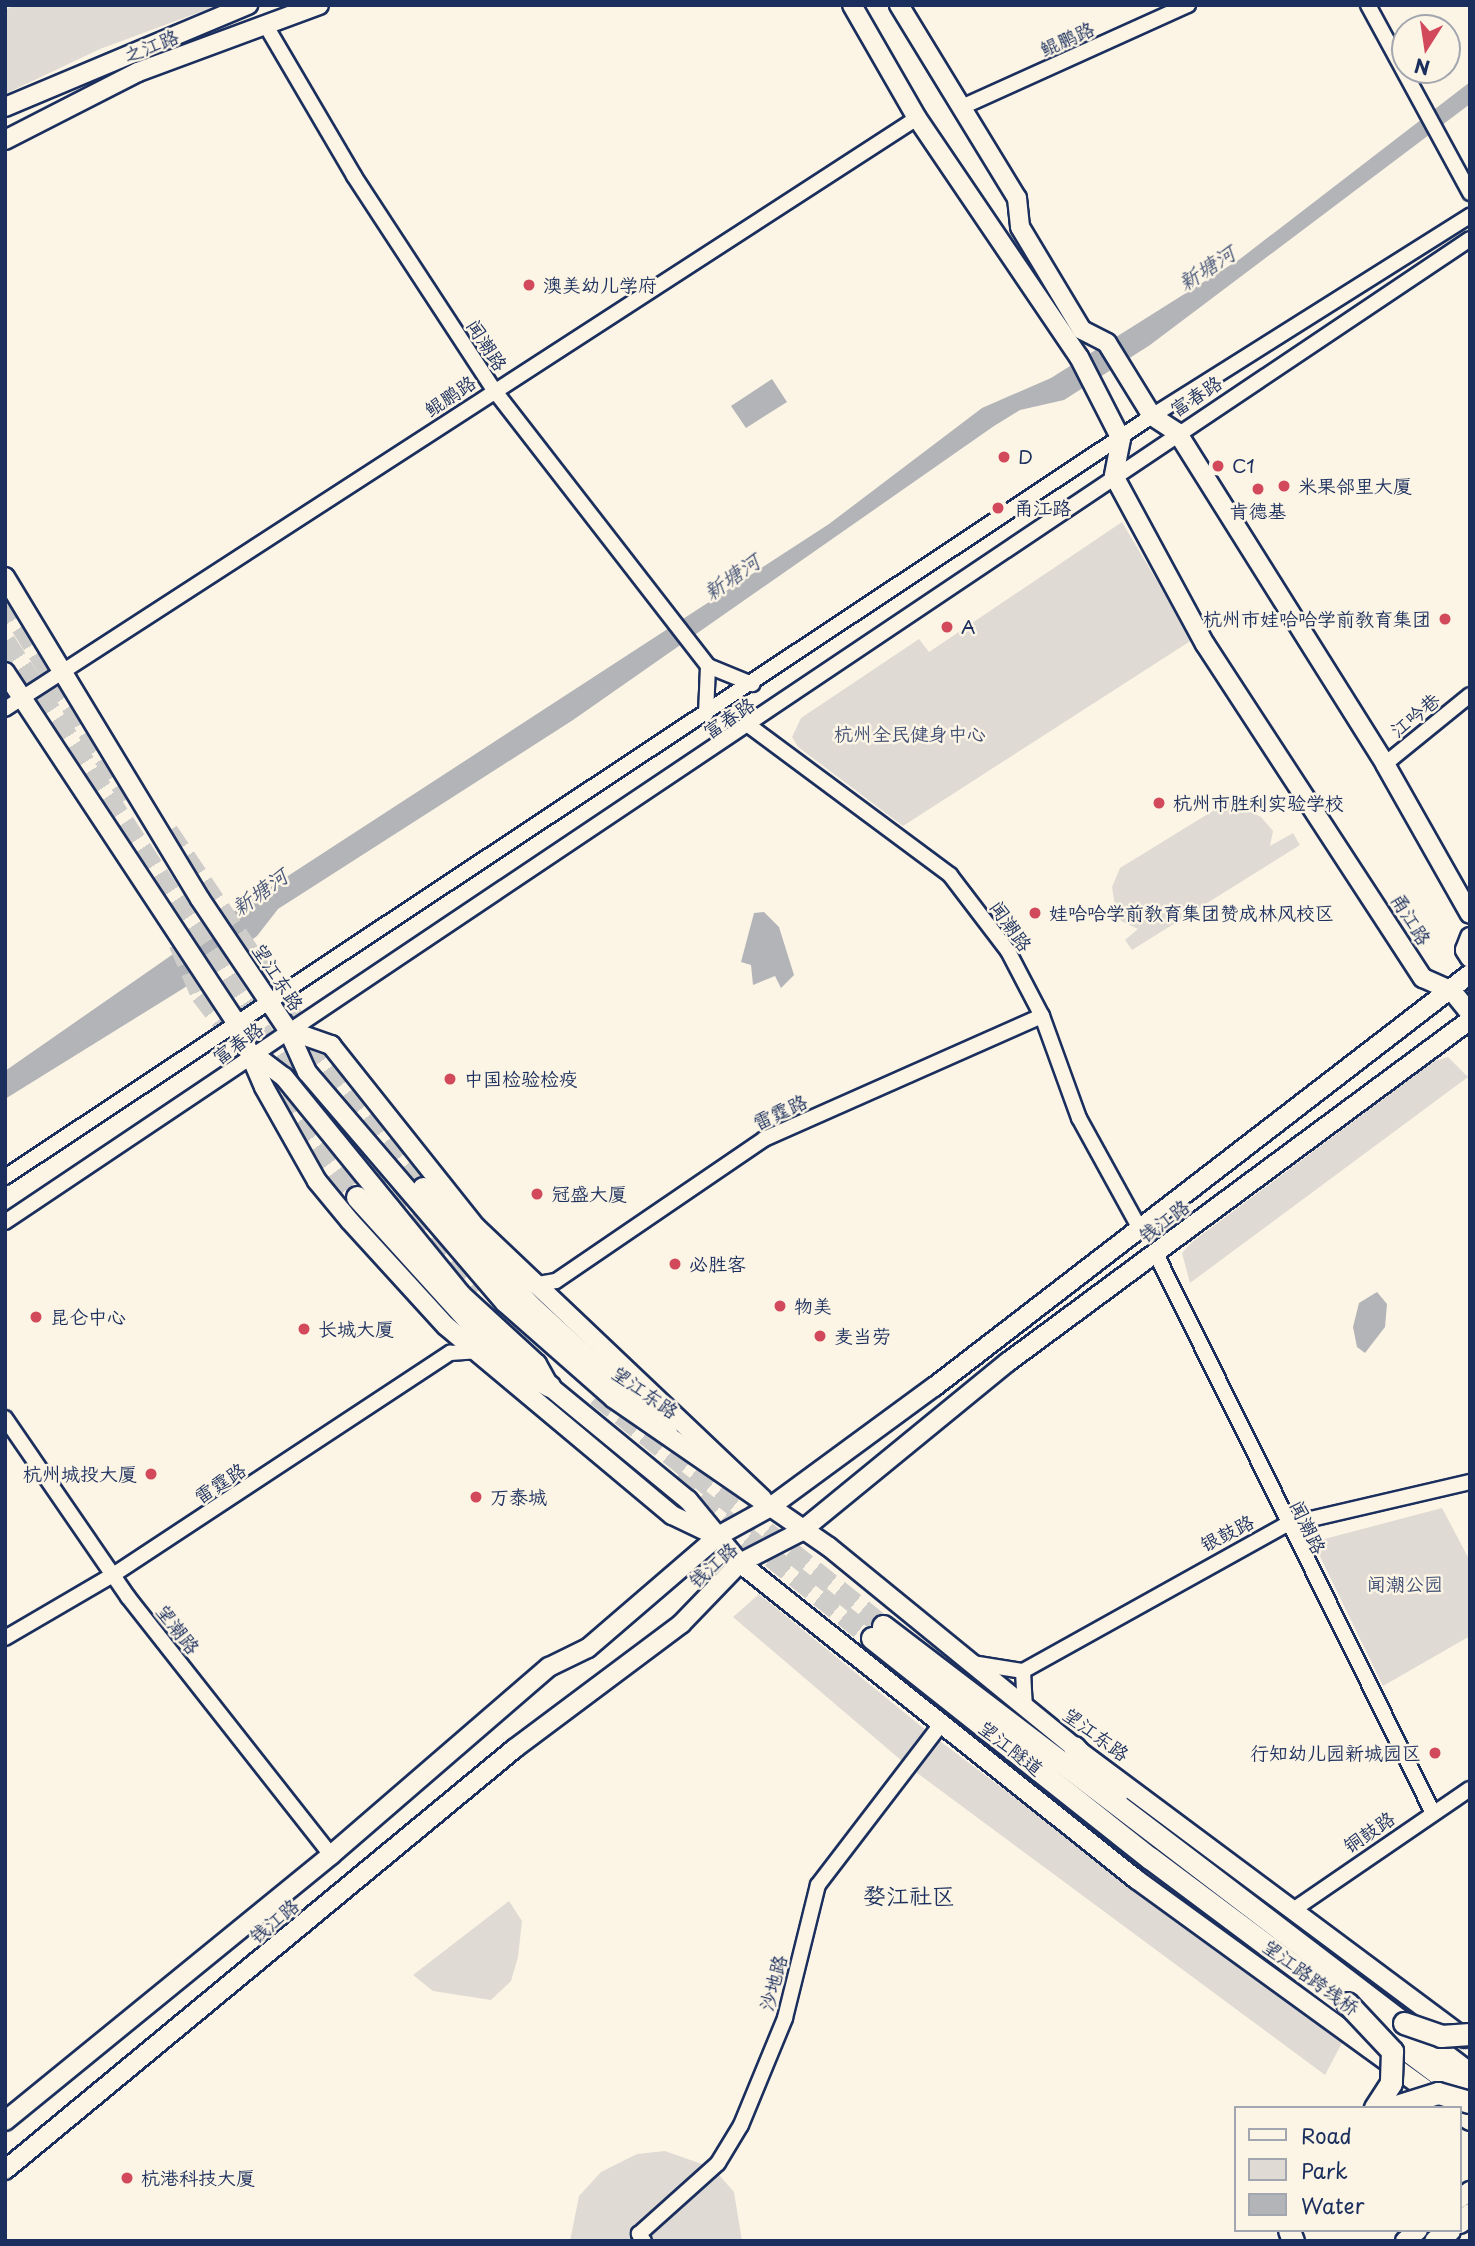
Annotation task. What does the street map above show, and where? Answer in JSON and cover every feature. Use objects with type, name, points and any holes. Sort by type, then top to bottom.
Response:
[{"type":"highway","points":[[423,1188],[530,1305],[666,1432]]},
{"type":"highway","points":[[357,1197],[473,1325],[520,1369],[549,1386]]},
{"type":"highway","name":"望江隧道","points":[[1150,1858],[877,1632],[1154,1835]]},
{"type":"highway","points":[[1074,1748],[1154,1835]]},
{"type":"highway","name":"望江路跨线桥","points":[[1154,1835],[1470,2074]]},
{"type":"highway","name":"望江路跨线桥","points":[[1150,1858],[1470,2097]]},
{"type":"highway","points":[[1347,2003],[1392,2051],[1391,2083],[1376,2106]]},
{"type":"highway","points":[[1404,2023],[1441,2036],[1470,2034]]},
{"type":"highway","points":[[1396,2106],[1438,2093],[1470,2102]]},
{"type":"main road","name":"之江路","points":[[5,107],[248,5]]},
{"type":"main road","name":"之江路","points":[[5,140],[138,72],[319,5]]},
{"type":"main road","points":[[852,5],[917,118],[1079,357],[1091,391],[1121,439],[1114,476]]},
{"type":"main road","points":[[899,5],[1017,198],[1020,227],[1082,330],[1107,343],[1152,416],[1177,432],[1385,764],[1470,914]]},
{"type":"main road","name":"甬江路","points":[[1114,476],[1205,644],[1423,978],[1452,990],[1470,1013]]},
{"type":"main road","name":"望江东路","points":[[5,577],[60,674],[201,900],[288,1030],[307,1072],[505,1303],[613,1398],[666,1432],[769,1508],[971,1663],[1074,1748],[1470,2043]]},
{"type":"main road","points":[[5,672],[175,925],[236,1021],[256,1056],[264,1087],[317,1181],[446,1326],[672,1515],[718,1536]]},
{"type":"main road","points":[[1470,937],[1465,950],[1470,958]]},
{"type":"main road","name":"钱江路","points":[[5,2120],[331,1855],[549,1667],[588,1648],[718,1536],[769,1508],[1470,974]]},
{"type":"main road","name":"钱江路","points":[[5,2170],[514,1749],[681,1625],[740,1563],[800,1532],[1008,1362],[1470,1020]]},
{"type":"main road","points":[[288,1030],[331,1045],[434,1180],[533,1285],[744,1475],[769,1508]]},
{"type":"main road","points":[[256,1056],[284,1077],[462,1295],[537,1364],[549,1386],[688,1500],[740,1563],[938,1728],[1448,2106]]},
{"type":"street","name":"鲲鹏路","points":[[962,107],[1188,5]]},
{"type":"street","points":[[1368,5],[1470,193]]},
{"type":"street","name":"闻潮路","points":[[265,24],[354,176],[494,390],[708,666],[752,684]]},
{"type":"street","name":"鲲鹏路","points":[[5,709],[917,118]]},
{"type":"street","name":"富春路","points":[[5,1177],[236,1021],[271,1006],[1152,416],[1470,216]]},
{"type":"street","name":"富春路","points":[[5,1222],[256,1056],[288,1030],[751,727],[1177,432],[1470,239]]},
{"type":"street","points":[[706,714],[708,666]]},
{"type":"street","name":"江吟巷","points":[[1385,764],[1470,695]]},
{"type":"street","name":"闻潮路","points":[[751,727],[950,875],[1008,951],[1042,1016],[1079,1118],[1139,1227]]},
{"type":"street","name":"雷霆路","points":[[533,1285],[556,1282],[764,1139],[1042,1016]]},
{"type":"street","name":"闻潮路","points":[[1156,1254],[1285,1525],[1433,1813]]},
{"type":"street","points":[[553,1305],[556,1282]]},
{"type":"street","points":[[446,1326],[450,1353]]},
{"type":"street","name":"雷霆路","points":[[5,1638],[113,1575],[450,1353],[477,1351]]},
{"type":"street","name":"望潮路","points":[[5,1418],[113,1575],[331,1855]]},
{"type":"street","name":"银鼓路","points":[[1023,1671],[1285,1525],[1470,1482]]},
{"type":"street","points":[[971,1663],[1023,1671],[1025,1706]]},
{"type":"street","name":"沙地路","points":[[638,2239],[718,2163],[741,2125],[785,2018],[818,1885],[938,1728]]},
{"type":"street","name":"铜鼓路","points":[[1293,1910],[1470,1789]]},
{"type":"green space","points":[[15,5],[219,5],[100,49],[5,94],[5,10]]},
{"type":"green space","name":"杭州全民健身中心","points":[[1122,522],[1192,640],[903,826],[798,747],[792,737],[801,718],[919,639],[929,652]]},
{"type":"green space","points":[[1229,801],[1261,817],[1273,831],[1270,846],[1293,833],[1300,845],[1132,950],[1125,940],[1138,929],[1121,921],[1112,887],[1120,868]]},
{"type":"green space","points":[[1448,1057],[1468,1077],[1190,1283],[1182,1253],[1192,1242],[1434,1061]]},
{"type":"green space","name":"闻潮公园","points":[[1442,1508],[1470,1561],[1470,1636],[1383,1686],[1313,1542]]},
{"type":"green space","points":[[759,1594],[933,1736],[1342,2043],[1325,2075],[909,1767],[733,1617]]},
{"type":"green space","points":[[509,1901],[522,1921],[518,1957],[511,1981],[491,2000],[433,1991],[413,1975]]},
{"type":"green space","points":[[665,2151],[713,2168],[734,2192],[742,2241],[644,2241],[639,2235],[631,2241],[570,2241],[579,2196],[601,2172],[637,2154]]},
{"type":"water","points":[[1470,82],[1470,104],[1150,345],[1064,400],[1020,410],[994,426],[573,720],[278,909],[257,936],[184,988],[5,1099],[5,1071],[248,902],[829,524],[982,408],[1051,378],[1240,259]]},
{"type":"water","points":[[772,379],[787,402],[746,428],[731,406]]},
{"type":"water","points":[[764,912],[779,927],[794,975],[781,988],[775,976],[753,985],[751,965],[741,962],[754,913]]},
{"type":"water","points":[[1377,1292],[1387,1304],[1385,1327],[1365,1353],[1357,1347],[1353,1327],[1359,1303]]},
{"type":"tunnel","points":[[5,600],[129,797]]},
{"type":"tunnel","points":[[5,641],[298,1087]]},
{"type":"tunnel","points":[[168,831],[293,1017],[423,1188]]},
{"type":"tunnel","points":[[179,943],[201,994],[242,1047]]},
{"type":"tunnel","points":[[261,1072],[357,1197]]},
{"type":"tunnel","points":[[376,1163],[482,1287]]},
{"type":"tunnel","points":[[597,1395],[883,1626]]},
{"type":"tunnel","points":[[675,1479],[872,1638]]},
{"type":"place","name":"澳美幼儿学府","points":[[529,285]]},
{"type":"place","name":"D","points":[[1004,457]]},
{"type":"place","name":"C1","points":[[1218,466]]},
{"type":"place","name":"米果邻里大厦","points":[[1284,486]]},
{"type":"place","name":"肯德基","points":[[1258,489]]},
{"type":"place","name":"甬江路","points":[[998,508]]},
{"type":"place","name":"杭州市娃哈哈学前教育集团","points":[[1445,619]]},
{"type":"place","name":"A","points":[[947,627]]},
{"type":"place","name":"杭州市胜利实验学校","points":[[1159,803]]},
{"type":"place","name":"娃哈哈学前教育集团赞成林风校区","points":[[1035,913]]},
{"type":"place","name":"中国检验检疫","points":[[450,1079]]},
{"type":"place","name":"冠盛大厦","points":[[537,1194]]},
{"type":"place","name":"必胜客","points":[[675,1264]]},
{"type":"place","name":"物美","points":[[780,1306]]},
{"type":"place","name":"昆仑中心","points":[[36,1317]]},
{"type":"place","name":"长城大厦","points":[[304,1329]]},
{"type":"place","name":"麦当劳","points":[[820,1336]]},
{"type":"place","name":"杭州城投大厦","points":[[151,1474]]},
{"type":"place","name":"万泰城","points":[[476,1497]]},
{"type":"place","name":"行知幼儿园新城园区","points":[[1435,1753]]},
{"type":"place","name":"杭港科技大厦","points":[[127,2178]]},
{"type":"district","name":"婺江社区","points":[[909,1895]]},
{"type":"water label","name":"新塘河","points":[[1206,267]]},
{"type":"water label","name":"新塘河","points":[[731,576]]},
{"type":"water label","name":"新塘河","points":[[259,891]]}]
